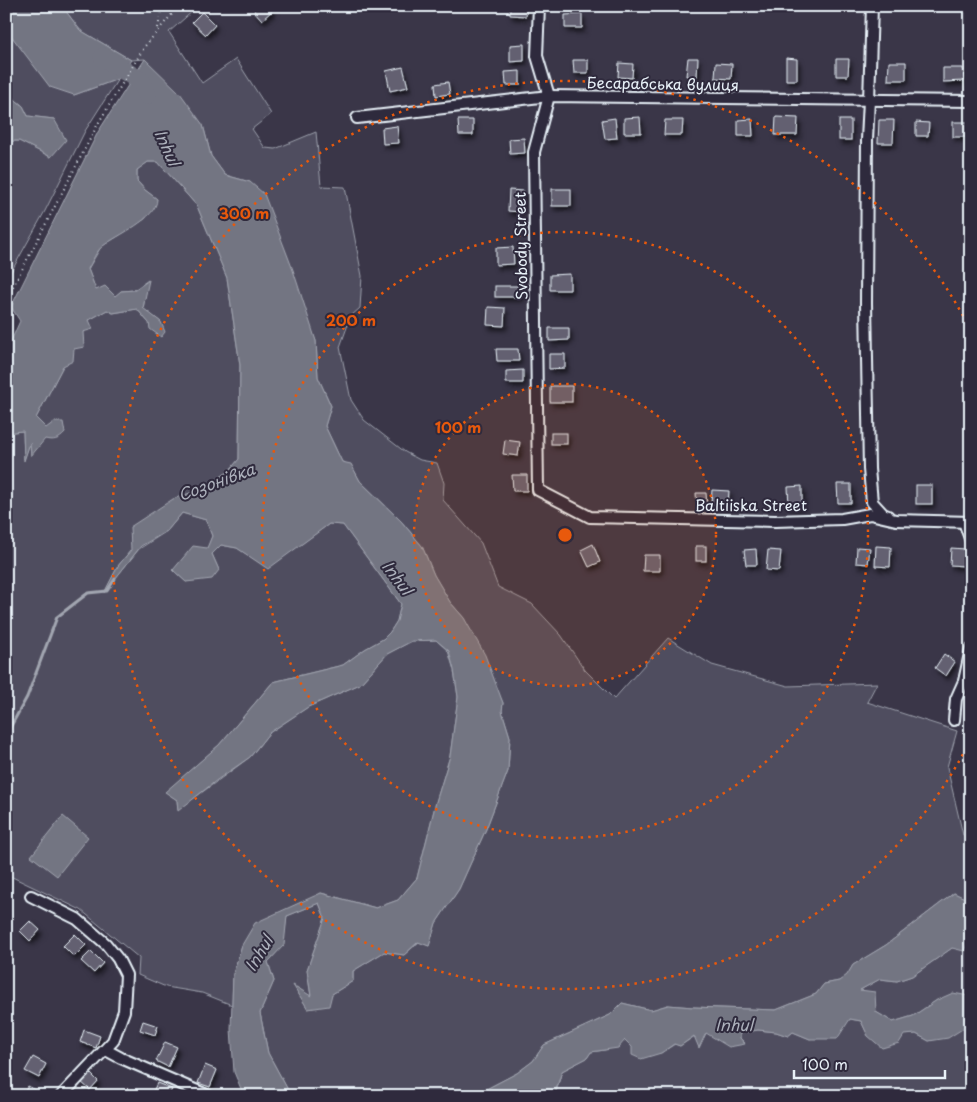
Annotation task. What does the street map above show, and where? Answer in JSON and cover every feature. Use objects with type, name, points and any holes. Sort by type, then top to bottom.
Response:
[{"type":"street","points":[[539,6],[537,56],[549,96]]},
{"type":"street","points":[[872,6],[867,140],[866,274],[869,469],[872,502],[884,514],[896,520]]},
{"type":"street","name":"Бесарабська вулиця","points":[[356,118],[549,96],[971,101]]},
{"type":"street","name":"Svobody Street","points":[[538,490],[534,152],[549,96]]},
{"type":"street","name":"Baltiiska Street","points":[[538,490],[590,517],[775,521],[842,519],[870,514],[896,520],[967,522]]},
{"type":"street","points":[[967,522],[971,541]]},
{"type":"street","points":[[954,720],[956,699],[964,681],[971,649]]},
{"type":"street","points":[[31,896],[78,919],[106,944],[118,959],[126,975],[124,1012],[112,1042],[61,1096]]},
{"type":"street","points":[[106,1050],[209,1096]]},
{"type":"path","points":[[158,30],[162,6]]},
{"type":"path","points":[[7,299],[101,117],[145,46],[179,6]]},
{"type":"shaded area","points":[[62,6],[196,6],[169,32],[202,83],[236,59],[271,114],[252,129],[265,148],[275,149],[316,132],[321,186],[345,187],[362,276],[360,308],[351,316],[340,347],[351,400],[364,420],[405,452],[420,460],[437,463],[444,483],[443,500],[481,543],[498,587],[532,604],[561,635],[585,670],[614,699],[668,638],[712,665],[788,686],[877,683],[867,702],[957,731],[947,767],[963,835],[971,834],[971,901],[954,893],[886,945],[853,965],[847,976],[839,981],[824,984],[816,994],[776,1010],[668,1005],[651,1010],[622,1003],[610,1015],[544,1045],[533,1061],[517,1073],[473,1096],[303,1096],[288,1090],[268,1053],[260,1013],[274,981],[268,962],[283,945],[287,916],[319,903],[325,918],[307,970],[311,997],[294,986],[308,1009],[353,981],[353,971],[384,952],[404,955],[419,942],[429,946],[436,923],[459,889],[486,829],[508,771],[510,737],[502,711],[503,703],[464,618],[450,602],[434,575],[422,546],[401,521],[360,481],[351,465],[342,462],[325,426],[331,406],[318,377],[316,341],[250,182],[225,175],[211,156],[203,125],[145,59],[131,60],[80,30]]},
{"type":"shaded area","points":[[6,29],[10,35],[74,95],[118,79],[85,131],[45,211],[6,281],[6,141],[19,141],[51,157],[54,119],[28,116],[23,106],[6,92]]},
{"type":"shaded area","points":[[148,162],[158,162],[197,206],[227,278],[240,365],[239,459],[229,471],[205,488],[173,499],[118,566],[106,590],[139,549],[167,531],[182,513],[206,520],[212,536],[207,549],[173,570],[186,582],[219,570],[212,554],[221,545],[237,548],[268,568],[329,524],[343,525],[401,604],[397,621],[390,632],[383,639],[343,665],[273,682],[219,745],[166,792],[177,800],[178,810],[250,757],[269,733],[308,707],[360,684],[387,654],[412,641],[436,640],[448,651],[454,670],[458,697],[450,756],[436,802],[417,878],[398,900],[376,908],[321,893],[242,945],[233,974],[232,1005],[202,993],[166,987],[138,975],[139,958],[81,910],[6,874],[6,441],[13,432],[23,431],[24,459],[31,441],[31,455],[46,428],[36,418],[89,320],[107,310],[113,313],[137,309],[149,323],[161,322],[143,309],[148,280],[134,290],[121,291],[115,297],[96,290],[88,269],[101,247],[145,219],[157,199],[137,181],[137,170]]},
{"type":"shaded area","points":[[971,942],[971,999],[969,996],[937,1000],[913,1016],[893,1022],[876,1012],[860,990],[880,979],[897,981],[912,976],[952,948]]},
{"type":"shaded area","points":[[971,1015],[971,1096],[555,1096],[562,1071],[587,1058],[591,1052],[605,1050],[625,1040],[632,1047],[661,1053],[675,1044],[680,1046],[695,1036],[699,1047],[706,1033],[745,1043],[740,1038],[740,1033],[758,1030],[776,1032],[788,1036],[793,1032],[810,1039],[850,1019],[861,1021],[868,1036],[916,1034],[929,1041],[964,1028]]},
{"type":"water","points":[[6,6],[62,6],[80,30],[131,60],[118,79],[74,95],[50,87],[6,29]]},
{"type":"water","points":[[145,59],[180,93],[203,125],[211,156],[225,175],[250,182],[264,194],[293,270],[316,341],[318,377],[331,406],[325,426],[342,462],[351,464],[360,481],[401,521],[422,546],[434,575],[450,602],[464,618],[485,655],[503,703],[502,711],[510,737],[508,771],[486,829],[459,889],[436,923],[429,946],[418,942],[404,955],[384,952],[353,971],[353,981],[332,994],[329,1006],[308,1009],[293,985],[311,996],[307,970],[325,918],[319,903],[287,916],[284,945],[268,962],[274,981],[260,1013],[268,1053],[288,1090],[303,1096],[244,1096],[234,1072],[231,1029],[233,974],[242,945],[255,923],[321,893],[376,908],[398,900],[417,878],[436,802],[450,756],[458,697],[454,670],[449,651],[436,640],[412,641],[387,654],[360,684],[308,707],[269,733],[250,757],[178,811],[177,800],[165,792],[219,745],[273,682],[343,665],[383,639],[390,632],[397,621],[401,604],[343,525],[329,524],[268,569],[237,548],[221,545],[212,554],[219,570],[212,579],[186,582],[173,570],[193,546],[207,548],[212,536],[206,520],[182,513],[167,531],[141,546],[104,593],[118,566],[131,550],[130,527],[173,499],[205,488],[229,471],[239,459],[240,365],[227,278],[197,206],[158,162],[148,162],[137,170],[137,181],[157,199],[151,213],[144,220],[101,248],[88,269],[96,290],[105,286],[115,296],[121,291],[135,290],[149,280],[143,308],[161,322],[165,332],[161,337],[150,329],[149,323],[137,309],[113,313],[107,310],[89,320],[93,329],[83,332],[84,347],[74,349],[73,361],[63,366],[36,418],[46,428],[54,422],[63,422],[65,433],[56,439],[45,439],[31,456],[30,443],[24,461],[23,431],[13,432],[6,441],[6,352],[20,321],[11,307],[98,132]]},
{"type":"water","points":[[6,92],[23,106],[28,116],[54,119],[66,140],[51,157],[19,141],[6,141]]},
{"type":"water","points":[[63,816],[88,837],[57,876],[31,856]]},
{"type":"water","points":[[954,893],[971,901],[971,942],[968,942],[964,951],[952,948],[912,976],[897,981],[880,979],[860,990],[875,992],[876,1012],[893,1022],[913,1016],[937,1000],[953,993],[969,996],[971,999],[971,1015],[964,1028],[948,1038],[929,1041],[916,1034],[904,1035],[899,1043],[882,1048],[868,1036],[861,1021],[850,1019],[837,1039],[810,1039],[793,1032],[788,1036],[776,1032],[758,1030],[740,1033],[740,1038],[745,1044],[729,1047],[706,1033],[699,1048],[694,1036],[680,1046],[674,1044],[661,1053],[641,1059],[632,1055],[632,1047],[625,1040],[618,1048],[591,1052],[587,1058],[562,1071],[554,1096],[473,1096],[517,1073],[533,1061],[544,1045],[610,1015],[622,1003],[651,1010],[668,1005],[776,1010],[816,994],[824,984],[839,981],[847,975],[853,965],[886,945]]},
{"type":"building","points":[[258,6],[269,6],[273,10],[262,20],[254,11]]},
{"type":"building","points":[[510,6],[527,6],[526,16],[510,15]]},
{"type":"building","points":[[202,12],[215,25],[206,35],[192,22]]},
{"type":"building","points":[[582,14],[582,28],[565,28],[565,15]]},
{"type":"building","points":[[524,44],[524,61],[510,62],[510,45]]},
{"type":"building","points":[[688,58],[698,58],[697,77],[686,76]]},
{"type":"building","points":[[786,58],[797,59],[797,80],[786,80]]},
{"type":"building","points":[[836,59],[849,59],[848,76],[836,76]]},
{"type":"building","points":[[573,60],[588,60],[588,73],[574,73]]},
{"type":"building","points":[[889,62],[906,62],[906,80],[888,80]]},
{"type":"building","points":[[619,63],[633,64],[632,78],[618,77]]},
{"type":"building","points":[[716,63],[732,64],[731,79],[715,78]]},
{"type":"building","points":[[403,67],[408,87],[390,91],[386,71]]},
{"type":"building","points":[[943,68],[963,68],[964,81],[943,82]]},
{"type":"building","points":[[520,71],[520,85],[506,85],[505,72]]},
{"type":"building","points":[[448,82],[450,94],[436,96],[435,84]]},
{"type":"building","points":[[640,117],[641,133],[624,133],[624,118]]},
{"type":"building","points":[[776,117],[798,118],[797,135],[775,135]]},
{"type":"building","points":[[615,118],[617,138],[605,139],[602,120]]},
{"type":"building","points":[[752,119],[753,136],[738,136],[738,120]]},
{"type":"building","points":[[458,120],[473,120],[473,135],[459,135]]},
{"type":"building","points":[[665,120],[683,120],[682,135],[664,135]]},
{"type":"building","points":[[839,120],[851,120],[851,140],[839,140]]},
{"type":"building","points":[[879,120],[894,120],[893,143],[878,143]]},
{"type":"building","points":[[916,122],[929,123],[928,136],[916,136]]},
{"type":"building","points":[[953,122],[971,122],[971,137],[953,137]]},
{"type":"building","points":[[397,126],[399,143],[383,144],[382,128]]},
{"type":"building","points":[[524,138],[525,153],[510,154],[509,139]]},
{"type":"building","points":[[552,189],[571,189],[571,206],[552,206]]},
{"type":"building","points":[[509,190],[523,191],[521,212],[508,211]]},
{"type":"building","points":[[513,247],[514,264],[496,265],[496,248]]},
{"type":"building","points":[[570,274],[570,290],[550,290],[550,275]]},
{"type":"building","points":[[495,286],[521,286],[521,297],[495,297]]},
{"type":"building","points":[[488,307],[505,308],[504,326],[487,325]]},
{"type":"building","points":[[549,328],[569,328],[569,340],[549,341]]},
{"type":"building","points":[[496,349],[518,349],[519,361],[497,361]]},
{"type":"building","points":[[549,354],[565,354],[565,368],[549,369]]},
{"type":"building","points":[[523,370],[523,383],[506,383],[506,371]]},
{"type":"building","points":[[550,386],[572,386],[572,402],[550,402]]},
{"type":"building","points":[[551,433],[567,433],[567,444],[551,444]]},
{"type":"building","points":[[505,440],[520,442],[518,456],[503,454]]},
{"type":"building","points":[[512,475],[527,475],[527,491],[513,491]]},
{"type":"building","points":[[837,484],[851,484],[851,503],[838,503]]},
{"type":"building","points":[[916,485],[932,485],[932,504],[916,504]]},
{"type":"building","points":[[802,486],[802,505],[789,506],[788,487]]},
{"type":"building","points":[[712,490],[729,491],[728,505],[711,504]]},
{"type":"building","points":[[696,493],[706,493],[707,506],[697,507]]},
{"type":"building","points":[[593,544],[600,562],[589,567],[581,550]]},
{"type":"building","points":[[696,546],[706,546],[706,561],[696,561]]},
{"type":"building","points":[[876,546],[891,547],[890,567],[875,566]]},
{"type":"building","points":[[857,547],[870,548],[868,564],[856,563]]},
{"type":"building","points":[[951,548],[965,549],[964,566],[950,565]]},
{"type":"building","points":[[756,549],[757,565],[746,565],[744,550]]},
{"type":"building","points":[[768,550],[781,551],[779,571],[766,570]]},
{"type":"building","points":[[644,555],[660,555],[660,571],[643,571]]},
{"type":"building","points":[[944,654],[955,662],[946,676],[935,668]]},
{"type":"building","points":[[30,921],[40,930],[30,941],[20,931]]},
{"type":"building","points":[[75,934],[86,945],[74,957],[63,946]]},
{"type":"building","points":[[91,951],[103,963],[94,973],[81,961]]},
{"type":"building","points":[[143,1021],[158,1026],[155,1035],[140,1030]]},
{"type":"building","points":[[84,1030],[100,1036],[96,1048],[80,1042]]},
{"type":"building","points":[[165,1042],[177,1047],[168,1067],[156,1061]]},
{"type":"building","points":[[33,1057],[46,1064],[39,1078],[25,1071]]},
{"type":"building","points":[[205,1065],[217,1070],[210,1087],[198,1083]]},
{"type":"building","points":[[89,1072],[98,1081],[90,1090],[80,1081]]},
{"type":"building","points":[[157,1083],[172,1089],[169,1096],[151,1096]]},
{"type":"building","points":[[28,1086],[43,1094],[42,1096],[22,1096]]},
{"type":"waterway","name":"Inhul","points":[[103,57],[142,82],[147,95]]},
{"type":"waterway","name":"Созонівка","points":[[6,735],[27,697],[57,617],[88,593],[107,591],[115,579]]}]
